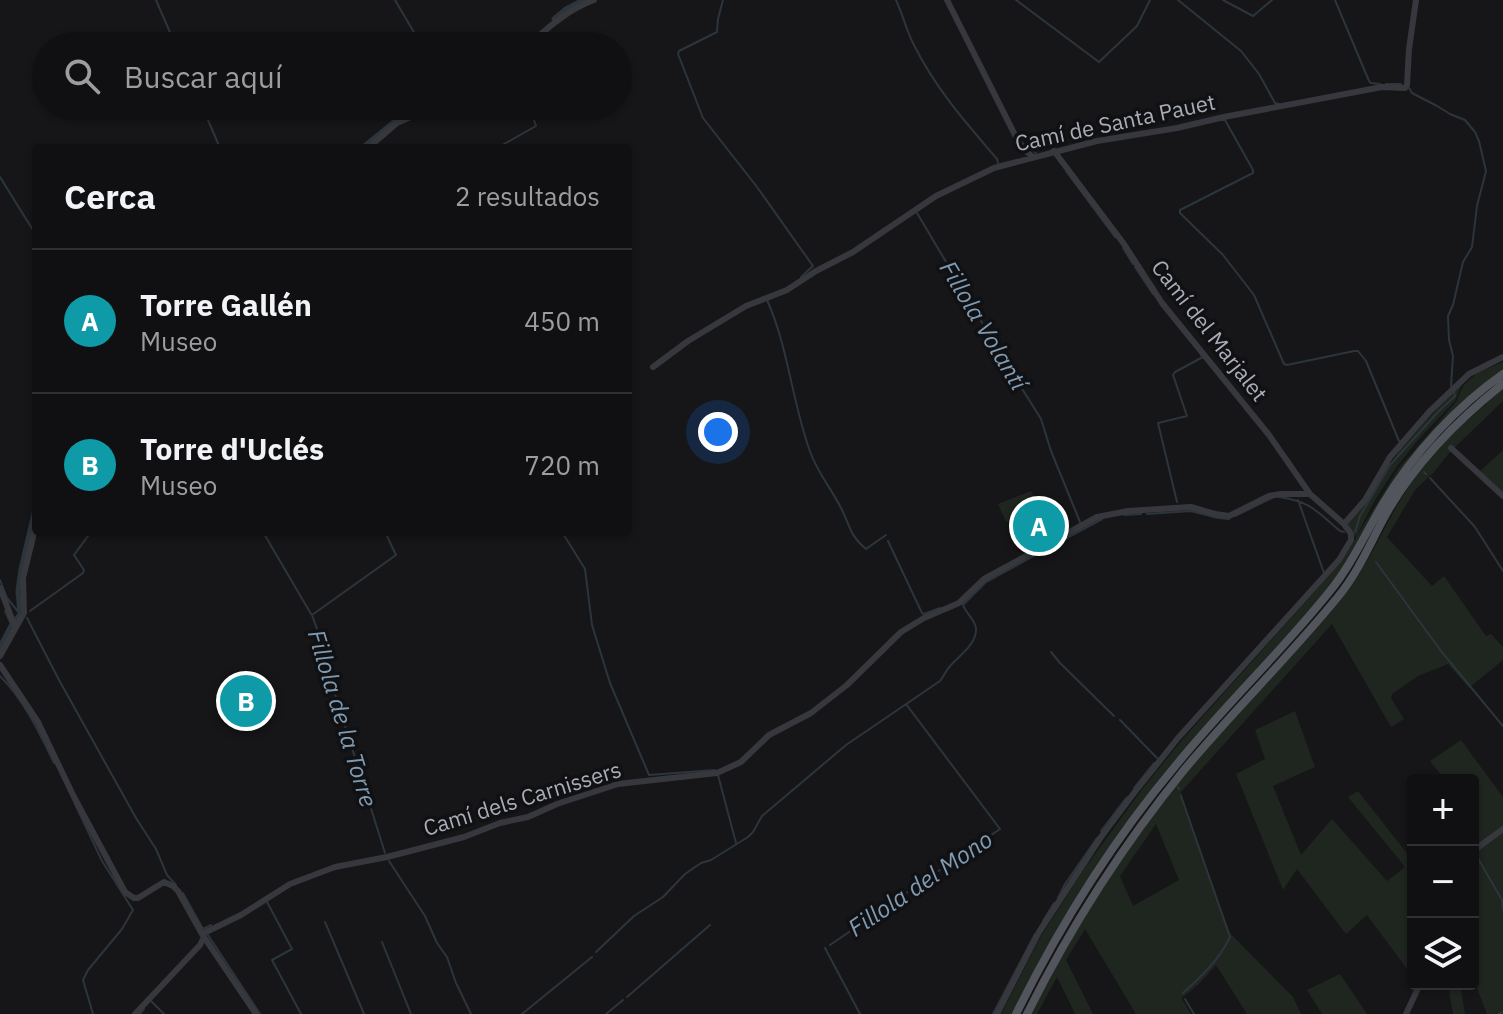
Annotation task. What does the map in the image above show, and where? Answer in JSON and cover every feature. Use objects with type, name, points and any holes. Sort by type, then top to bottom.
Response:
[{"type":"main road","points":[[1016,1014],[1061,931],[1146,802],[1210,725],[1330,592],[1402,473],[1422,449],[1480,392],[1503,374]]},
{"type":"main road","points":[[1027,1014],[1089,904],[1153,808],[1338,598],[1365,558],[1389,510],[1428,454],[1503,384]]},
{"type":"street","points":[[544,32],[577,6],[594,0]]},
{"type":"street","points":[[947,0],[1021,147],[1033,157]]},
{"type":"street","name":"Camí de Santa Pauet","points":[[653,367],[688,341],[746,306],[787,290],[853,252],[936,196],[994,168],[1097,141],[1382,87],[1405,88],[1416,0]]},
{"type":"street","points":[[373,144],[404,120]]},
{"type":"street","name":"Camí del Marjalet","points":[[1054,151],[1124,244],[1162,303],[1269,435],[1310,494],[1344,524]]},
{"type":"street","points":[[997,1014],[1039,932],[1103,834],[1178,738],[1339,560],[1351,540],[1351,534],[1344,524],[1365,500],[1390,457],[1430,411],[1469,374],[1503,357]]},
{"type":"street","points":[[1451,448],[1503,496]]},
{"type":"street","name":"Camí dels Carnissers","points":[[135,1014],[200,945],[203,935],[290,884],[335,867],[464,837],[618,784],[719,772],[741,762],[769,735],[811,713],[847,685],[901,632],[959,603],[984,579],[1097,517],[1128,511],[1191,507],[1229,516],[1269,496],[1310,494]]},
{"type":"street","points":[[0,656],[24,613],[23,578],[33,536]]},
{"type":"street","points":[[0,588],[15,627]]},
{"type":"street","points":[[0,665],[38,722],[125,892],[138,898],[167,882],[178,891],[203,935],[256,1014]]},
{"type":"street","points":[[1479,847],[1503,829]]},
{"type":"street","points":[[1406,1014],[1417,990]]},
{"type":"shaded area","points":[[1503,362],[1503,370],[1431,434],[1339,574],[1181,753],[1063,920],[1012,1014],[1001,1014],[1041,936],[1082,872],[1143,788],[1341,562],[1398,469],[1456,402],[1463,386],[1477,373]]},
{"type":"shaded area","points":[[1462,384],[1455,401],[1395,469],[1356,537],[1346,526],[1363,506],[1400,449]]},
{"type":"shaded area","points":[[1503,389],[1503,401],[1415,490],[1387,537],[1432,586],[1444,576],[1486,636],[1491,634],[1503,647],[1503,660],[1469,688],[1448,664],[1418,676],[1392,694],[1391,698],[1404,719],[1391,727],[1332,624],[1181,792],[1230,933],[1293,997],[1301,1014],[1247,1014],[1216,965],[1183,997],[1191,1014],[1136,1014],[1085,929],[1066,960],[1093,1014],[1075,1014],[1057,977],[1037,1014],[1031,1014],[1086,915],[1150,820],[1196,761],[1346,593],[1407,489],[1427,461]],"holes":[[[1156,824],[1179,880],[1133,906],[1120,876]]]},
{"type":"shaded area","points":[[1503,450],[1503,495],[1478,473]]},
{"type":"shaded area","points":[[1031,491],[1045,518],[1035,522],[1041,539],[1052,538],[1036,546],[1025,516],[1006,522],[998,504]]},
{"type":"shaded area","points":[[1295,711],[1315,767],[1273,786],[1301,855],[1332,819],[1387,881],[1405,867],[1348,797],[1358,791],[1407,853],[1407,969],[1367,915],[1346,934],[1297,869],[1283,890],[1236,774],[1265,759],[1255,730]]},
{"type":"shaded area","points":[[1461,740],[1503,797],[1503,1011],[1494,1014],[1487,1014],[1478,990],[1479,774],[1441,774],[1430,761]]},
{"type":"shaded area","points":[[1340,974],[1367,1014],[1322,1014],[1307,990]]},
{"type":"shaded area","points":[[1449,990],[1461,990],[1465,1014],[1453,1014]]},
{"type":"waterway","points":[[156,0],[170,32]]},
{"type":"waterway","points":[[395,0],[414,32]]},
{"type":"waterway","points":[[554,19],[583,0]]},
{"type":"waterway","points":[[723,0],[717,32],[678,54],[703,118],[813,266],[801,277]]},
{"type":"waterway","name":"Fillola Volantí","points":[[896,0],[912,42],[932,77],[998,163]]},
{"type":"waterway","points":[[1016,0],[1099,62],[1137,26],[1150,0]]},
{"type":"waterway","points":[[1178,0],[1241,51],[1259,74],[1275,103],[1279,104]]},
{"type":"waterway","points":[[1223,0],[1253,16],[1272,0]]},
{"type":"waterway","points":[[1335,0],[1369,81],[1380,84]]},
{"type":"waterway","points":[[1386,84],[1401,84]]},
{"type":"waterway","points":[[1409,88],[1412,93],[1465,120],[1479,141],[1486,171],[1477,206],[1472,247],[1463,262],[1448,316],[1453,356],[1451,386]]},
{"type":"waterway","points":[[208,120],[218,144]]},
{"type":"waterway","points":[[504,144],[536,126],[534,120]]},
{"type":"waterway","points":[[1221,120],[1225,120],[1253,173],[1180,210],[1180,213],[1223,255],[1254,295],[1284,364],[1358,351],[1366,361],[1399,441]]},
{"type":"waterway","points":[[367,144],[394,122]]},
{"type":"waterway","points":[[1021,142],[1036,153]]},
{"type":"waterway","points":[[1066,171],[1115,237]]},
{"type":"waterway","points":[[0,177],[32,229]]},
{"type":"waterway","name":"Fillola Volantí","points":[[917,213],[1041,419],[1080,522]]},
{"type":"waterway","points":[[1123,248],[1133,264]]},
{"type":"waterway","points":[[1135,267],[1153,294]]},
{"type":"waterway","points":[[767,300],[817,468],[860,544],[866,549],[886,535]]},
{"type":"waterway","points":[[1177,502],[1158,423],[1187,416],[1173,375],[1203,357],[1201,355]]},
{"type":"waterway","points":[[1355,532],[1360,516],[1390,465],[1455,396],[1454,392]]},
{"type":"waterway","points":[[1430,478],[1475,527],[1503,571]]},
{"type":"waterway","points":[[1279,497],[1306,505],[1344,532]]},
{"type":"waterway","points":[[1235,516],[1272,498]]},
{"type":"waterway","points":[[1298,500],[1324,573]]},
{"type":"waterway","points":[[1147,514],[1191,511],[1229,519]]},
{"type":"waterway","points":[[1124,515],[1141,514]]},
{"type":"waterway","points":[[596,952],[634,916],[663,897],[685,874],[748,837],[762,816],[846,745],[940,681],[974,639],[976,628],[963,605],[986,582],[1102,519]]},
{"type":"waterway","points":[[16,620],[20,614],[18,591],[21,569],[32,522]]},
{"type":"waterway","points":[[30,611],[83,573],[74,555],[88,536]]},
{"type":"waterway","points":[[265,536],[311,614]]},
{"type":"waterway","name":"Fillola de la Torre","points":[[385,853],[312,615],[396,555],[387,536]]},
{"type":"waterway","points":[[564,536],[585,569],[592,625],[610,683],[649,775],[715,770]]},
{"type":"waterway","points":[[888,541],[922,613],[940,608]]},
{"type":"waterway","points":[[1376,562],[1441,651],[1503,726]]},
{"type":"waterway","points":[[0,580],[7,598],[20,614]]},
{"type":"waterway","points":[[0,646],[11,624],[5,611]]},
{"type":"waterway","points":[[27,618],[156,849],[167,875],[176,885]]},
{"type":"waterway","points":[[0,647],[11,626]]},
{"type":"waterway","points":[[1051,652],[1114,716]]},
{"type":"waterway","points":[[0,676],[24,706],[54,763]]},
{"type":"waterway","name":"Fillola del Mono","points":[[830,945],[1000,829],[906,704]]},
{"type":"waterway","points":[[1120,720],[1157,758]]},
{"type":"waterway","points":[[1134,788],[1154,763]]},
{"type":"waterway","points":[[718,775],[736,843]]},
{"type":"waterway","points":[[1181,796],[1230,937],[1215,960],[1183,993]]},
{"type":"waterway","points":[[1101,831],[1127,797]]},
{"type":"waterway","points":[[75,804],[102,861],[133,910],[83,980],[93,1014]]},
{"type":"waterway","points":[[1058,898],[1097,838]]},
{"type":"waterway","points":[[1479,860],[1502,900],[1503,910]]},
{"type":"waterway","name":"Fillola de la Torre","points":[[389,861],[447,957],[471,1014]]},
{"type":"waterway","points":[[183,893],[203,929],[211,925]]},
{"type":"waterway","points":[[267,902],[292,949],[272,960],[301,1014]]},
{"type":"waterway","points":[[1043,921],[1054,903]]},
{"type":"waterway","points":[[325,922],[364,1014]]},
{"type":"waterway","points":[[627,997],[710,925]]},
{"type":"waterway","points":[[993,1014],[1035,934]]},
{"type":"waterway","points":[[208,935],[260,1014]]},
{"type":"waterway","points":[[382,942],[411,1014]]},
{"type":"waterway","name":"Fillola del Mono","points":[[825,948],[860,1014]]},
{"type":"waterway","points":[[522,1014],[592,957]]},
{"type":"waterway","points":[[1185,999],[1194,1014]]},
{"type":"waterway","points":[[606,1014],[623,1000]]},
{"type":"waterway","points":[[151,1001],[164,1014]]},
{"type":"waterway","points":[[140,1014],[144,1009]]},
{"type":"waterway","points":[[1498,1014],[1503,1012]]},
{"type":"place","name":"Torre Gallén","points":[[1039,526]]},
{"type":"place","name":"Torre d'Uclés","points":[[246,701]]}]
